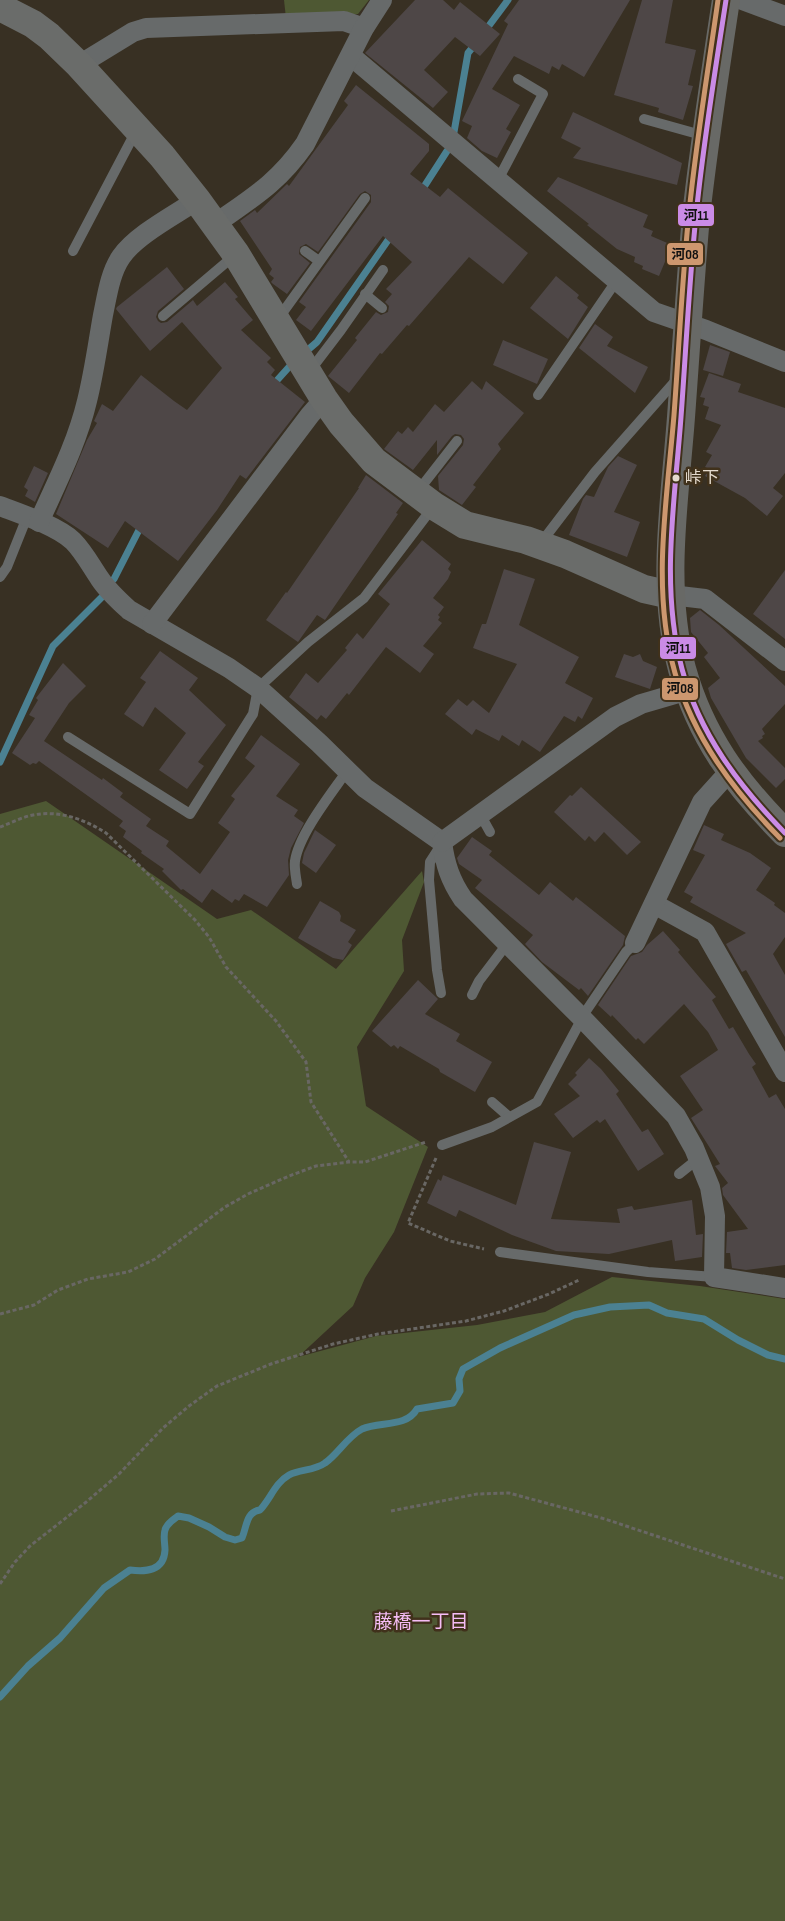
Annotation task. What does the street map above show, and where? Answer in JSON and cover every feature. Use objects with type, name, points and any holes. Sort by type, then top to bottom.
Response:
[{"type":"main road","points":[[726,0],[696,218],[674,516],[671,595],[676,641],[689,690],[708,734],[730,771],[751,798],[785,833]]},
{"type":"street","points":[[215,224],[263,191],[296,157],[305,144],[364,28],[382,0]]},
{"type":"street","points":[[742,0],[785,16]]},
{"type":"street","points":[[0,7],[41,30],[79,65],[137,128],[197,200],[236,254],[324,399],[365,452],[384,469],[425,500],[455,519],[477,529],[540,545],[587,563],[644,589],[671,595],[705,599],[785,661]]},
{"type":"street","points":[[79,65],[133,32],[146,28],[276,23],[287,25],[344,21],[364,28]]},
{"type":"street","points":[[351,56],[654,312],[706,330],[785,362]]},
{"type":"street","points":[[33,519],[64,468],[82,418],[91,382],[107,295],[120,258],[130,246],[197,200]]},
{"type":"street","points":[[152,624],[324,399]]},
{"type":"street","points":[[0,506],[33,519],[72,540],[81,550],[101,581],[115,598],[129,610],[229,668],[258,688],[376,797],[442,842],[447,870],[463,899],[582,1018],[676,1116],[699,1158],[710,1187],[715,1216],[714,1277],[785,1288]]},
{"type":"street","points":[[442,842],[615,717],[641,704],[689,690]]},
{"type":"street","points":[[635,943],[702,802],[730,771]]},
{"type":"street","points":[[654,904],[705,932],[785,1072]]},
{"type":"lane","points":[[498,180],[543,94],[518,79]]},
{"type":"lane","points":[[644,119],[706,136]]},
{"type":"lane","points":[[73,251],[137,128]]},
{"type":"lane","points":[[277,320],[365,198]]},
{"type":"lane","points":[[305,251],[319,261]]},
{"type":"lane","points":[[163,316],[236,254]]},
{"type":"lane","points":[[309,373],[383,270]]},
{"type":"lane","points":[[538,395],[617,280]]},
{"type":"lane","points":[[365,294],[382,308]]},
{"type":"lane","points":[[540,545],[596,472],[684,371]]},
{"type":"lane","points":[[68,737],[190,814],[253,714],[258,688],[308,642],[364,598],[425,500],[457,441]]},
{"type":"lane","points":[[0,577],[33,519]]},
{"type":"lane","points":[[297,884],[294,865],[298,849],[314,819],[347,771]]},
{"type":"lane","points":[[480,814],[490,832]]},
{"type":"lane","points":[[441,993],[437,970],[429,880],[430,862],[442,842]]},
{"type":"lane","points":[[442,1145],[492,1127],[508,1116],[537,1102],[582,1018],[626,952],[635,943]]},
{"type":"lane","points":[[472,995],[479,981],[506,944]]},
{"type":"lane","points":[[492,1102],[508,1116]]},
{"type":"lane","points":[[679,1174],[699,1158]]},
{"type":"lane","points":[[500,1252],[648,1272],[714,1277]]},
{"type":"path","points":[[0,826],[33,815],[67,814],[92,824],[106,833],[195,920],[209,937],[226,967],[281,1028],[306,1062],[311,1102],[349,1162]]},
{"type":"path","points":[[0,1314],[34,1305],[58,1290],[88,1279],[128,1272],[154,1259],[195,1227],[248,1194],[316,1166],[365,1162],[424,1142],[442,1145],[408,1223],[450,1241],[500,1252]]},
{"type":"path","points":[[0,1584],[15,1562],[30,1546],[106,1486],[163,1428],[188,1406],[217,1386],[271,1364],[333,1344],[378,1334],[466,1321],[504,1311],[549,1294],[585,1277],[595,1271],[599,1265]]},
{"type":"path","points":[[391,1511],[477,1494],[509,1493],[605,1519],[785,1579]]},
{"type":"green space","points":[[284,0],[369,0],[358,14],[286,18]]},
{"type":"green space","points":[[46,801],[217,919],[251,910],[336,969],[422,871],[424,882],[402,940],[404,971],[357,1047],[366,1106],[428,1147],[394,1232],[365,1278],[353,1306],[298,1357],[376,1336],[477,1325],[545,1312],[612,1277],[700,1286],[785,1299],[785,1921],[0,1921],[0,814]]},
{"type":"building","points":[[415,0],[443,0],[454,10],[460,2],[500,34],[480,56],[455,37],[424,70],[448,92],[433,108],[365,53]]},
{"type":"building","points":[[519,0],[630,0],[584,77],[562,64],[559,70],[552,66],[549,74],[514,56],[492,89],[520,105],[506,129],[511,132],[497,158],[482,151],[467,138],[472,126],[462,121],[508,24],[504,21]]},
{"type":"building","points":[[642,0],[673,0],[665,43],[696,50],[688,85],[693,86],[683,120],[658,112],[659,108],[614,95]]},
{"type":"building","points":[[356,85],[429,144],[429,151],[410,174],[440,197],[448,188],[528,253],[503,284],[469,257],[409,326],[407,325],[382,354],[380,353],[349,393],[328,376],[357,340],[355,338],[376,312],[381,315],[388,312],[389,306],[385,302],[392,294],[386,289],[412,262],[383,236],[311,331],[296,320],[306,307],[299,302],[371,202],[371,195],[365,191],[360,194],[318,252],[306,244],[300,247],[299,254],[310,263],[287,294],[271,282],[274,278],[269,274],[272,269],[240,221],[255,210],[257,213],[287,184],[289,186],[348,105],[344,101]]},
{"type":"building","points":[[573,112],[682,163],[677,185],[573,158],[581,148],[561,138]]},
{"type":"building","points":[[558,177],[648,215],[643,227],[653,231],[651,236],[672,245],[659,276],[642,269],[643,266],[634,262],[635,257],[617,249],[547,191]]},
{"type":"building","points":[[167,267],[184,289],[158,311],[156,317],[158,321],[161,323],[167,322],[193,300],[197,306],[225,282],[238,297],[235,299],[253,320],[241,330],[271,358],[267,362],[275,370],[271,375],[305,402],[246,479],[240,475],[217,510],[178,561],[125,521],[108,548],[56,514],[87,440],[97,423],[94,421],[102,404],[113,411],[141,375],[187,410],[222,368],[182,322],[150,351],[116,309]]},
{"type":"building","points":[[556,276],[579,295],[577,298],[588,307],[568,339],[530,308]]},
{"type":"building","points":[[595,324],[613,337],[607,346],[648,367],[635,393],[579,348]]},
{"type":"building","points":[[503,340],[548,359],[537,384],[493,365]]},
{"type":"building","points":[[710,345],[730,352],[723,376],[703,370]]},
{"type":"building","points":[[709,373],[741,384],[738,392],[785,408],[785,473],[773,488],[783,496],[767,516],[745,498],[705,476],[709,469],[705,467],[712,455],[706,452],[721,425],[705,419],[709,407],[703,405],[705,398],[700,397]]},
{"type":"building","points":[[472,381],[482,390],[486,381],[524,413],[498,444],[501,449],[473,485],[476,487],[462,505],[439,490],[438,476],[463,445],[464,439],[461,435],[455,434],[452,436],[437,455],[437,440],[413,470],[384,449],[398,431],[402,434],[408,427],[413,432],[435,404],[444,412]]},
{"type":"building","points":[[618,456],[637,465],[614,512],[640,522],[627,557],[569,535],[583,499],[586,495],[594,497],[608,467]]},
{"type":"building","points":[[34,466],[48,473],[35,502],[25,496],[28,490],[24,487]]},
{"type":"building","points":[[366,475],[403,503],[396,513],[398,514],[325,620],[317,615],[298,642],[266,620],[287,593]]},
{"type":"building","points":[[422,540],[451,564],[448,569],[451,572],[448,579],[433,598],[444,607],[438,615],[440,617],[438,620],[442,623],[423,646],[434,654],[420,673],[386,647],[349,695],[347,693],[326,719],[321,715],[317,720],[289,697],[306,673],[318,683],[347,650],[345,648],[357,633],[363,639],[390,604],[378,594]]},
{"type":"building","points":[[504,569],[535,579],[519,625],[579,657],[565,683],[593,698],[582,719],[578,716],[575,722],[564,716],[540,752],[522,740],[519,746],[502,735],[499,741],[476,729],[472,735],[445,714],[458,699],[467,706],[473,700],[489,713],[517,664],[473,648],[482,624],[486,624]]},
{"type":"building","points":[[785,570],[785,639],[753,614]]},
{"type":"building","points":[[700,610],[785,686],[785,704],[762,729],[765,734],[758,741],[785,768],[785,779],[776,788],[746,758],[711,698],[708,688],[720,678],[704,657],[708,653],[691,632],[690,618]]},
{"type":"building","points":[[160,651],[198,678],[189,690],[226,725],[198,762],[204,766],[187,789],[159,770],[186,733],[155,707],[143,727],[124,714],[146,682],[140,678]]},
{"type":"building","points":[[624,654],[633,657],[640,654],[643,661],[657,667],[650,689],[615,677]]},
{"type":"building","points":[[63,663],[86,686],[69,703],[44,741],[102,780],[103,778],[123,793],[120,797],[151,819],[146,826],[169,841],[166,846],[200,874],[230,832],[218,823],[235,799],[231,796],[255,766],[245,758],[261,735],[300,764],[276,796],[298,810],[294,816],[304,823],[291,848],[288,860],[289,875],[267,907],[244,894],[239,901],[235,899],[232,903],[212,889],[202,903],[183,889],[181,890],[162,871],[164,869],[141,853],[142,851],[123,837],[126,831],[119,826],[123,821],[39,761],[36,764],[30,765],[12,753],[35,718],[29,715],[38,700],[36,698]]},
{"type":"building","points":[[581,787],[641,842],[627,855],[604,832],[595,842],[589,836],[585,841],[554,812],[570,795],[572,796]]},
{"type":"building","points":[[704,825],[724,834],[721,840],[750,853],[771,868],[756,890],[775,903],[774,905],[785,913],[785,937],[773,954],[785,975],[785,1037],[746,970],[742,972],[726,944],[746,933],[690,902],[693,897],[684,892],[705,855],[693,850]]},
{"type":"building","points":[[315,830],[336,845],[316,873],[302,863],[304,853]]},
{"type":"building","points":[[472,837],[492,851],[489,855],[539,895],[550,882],[573,901],[576,897],[625,936],[623,945],[588,996],[581,988],[579,990],[542,962],[525,944],[533,935],[475,888],[482,880],[459,864],[457,858]]},
{"type":"building","points":[[320,901],[339,912],[341,916],[340,921],[356,930],[348,942],[352,945],[343,960],[333,958],[298,938]]},
{"type":"building","points":[[663,931],[716,997],[712,1000],[729,1029],[733,1027],[756,1064],[752,1067],[769,1098],[776,1094],[785,1109],[785,1265],[746,1270],[732,1268],[730,1253],[726,1253],[727,1232],[748,1229],[723,1195],[722,1188],[728,1183],[715,1166],[720,1164],[691,1118],[703,1110],[680,1076],[718,1050],[708,1032],[684,1004],[644,1044],[638,1038],[636,1040],[612,1015],[611,1017],[598,1005],[631,956],[642,952]]},
{"type":"building","points":[[418,980],[438,999],[425,1014],[460,1034],[456,1041],[492,1062],[475,1092],[400,1046],[398,1049],[394,1045],[391,1047],[372,1031]]},
{"type":"building","points":[[589,1058],[619,1091],[616,1094],[642,1132],[648,1129],[664,1154],[638,1171],[605,1119],[600,1123],[597,1120],[573,1138],[554,1114],[580,1096],[568,1084]]},
{"type":"building","points":[[534,1142],[571,1152],[551,1219],[620,1223],[617,1209],[632,1206],[634,1210],[692,1200],[696,1235],[703,1234],[702,1257],[675,1261],[672,1240],[609,1254],[556,1251],[512,1235],[459,1210],[456,1217],[427,1203],[438,1179],[441,1181],[443,1175],[516,1205]]},
{"type":"waterway","points":[[485,31],[508,0]]},
{"type":"waterway","points":[[454,132],[468,53],[477,42]]},
{"type":"waterway","points":[[420,193],[447,151]]},
{"type":"waterway","points":[[310,348],[317,342],[393,233]]},
{"type":"waterway","points":[[271,387],[289,367]]},
{"type":"waterway","points":[[114,579],[142,524]]},
{"type":"waterway","points":[[0,762],[53,646],[101,598]]},
{"type":"waterway","points":[[0,1697],[28,1666],[60,1638],[104,1588],[130,1570],[142,1571],[158,1566],[164,1557],[164,1535],[166,1528],[178,1516],[189,1518],[225,1537],[235,1540],[242,1538],[249,1517],[255,1511],[260,1510],[284,1478],[325,1463],[352,1436],[362,1429],[400,1422],[412,1415],[417,1409],[453,1403],[460,1391],[459,1379],[463,1369],[500,1348],[574,1315],[610,1307],[649,1305],[667,1313],[704,1319],[738,1340],[768,1355],[785,1359]]},
{"type":"transit line","name":"河08","points":[[718,0],[695,160],[682,289],[663,545],[664,610],[668,642],[675,673],[683,697],[704,741],[731,782],[780,838]]},
{"type":"transit line","name":"河11","points":[[726,0],[699,189],[689,291],[671,543],[670,575],[672,606],[675,638],[682,669],[699,715],[710,737],[737,777],[752,797],[785,833]]},
{"type":"place","name":"峠下","points":[[676,478]]},
{"type":"district","name":"藤橋一丁目","points":[[421,1622]]}]
